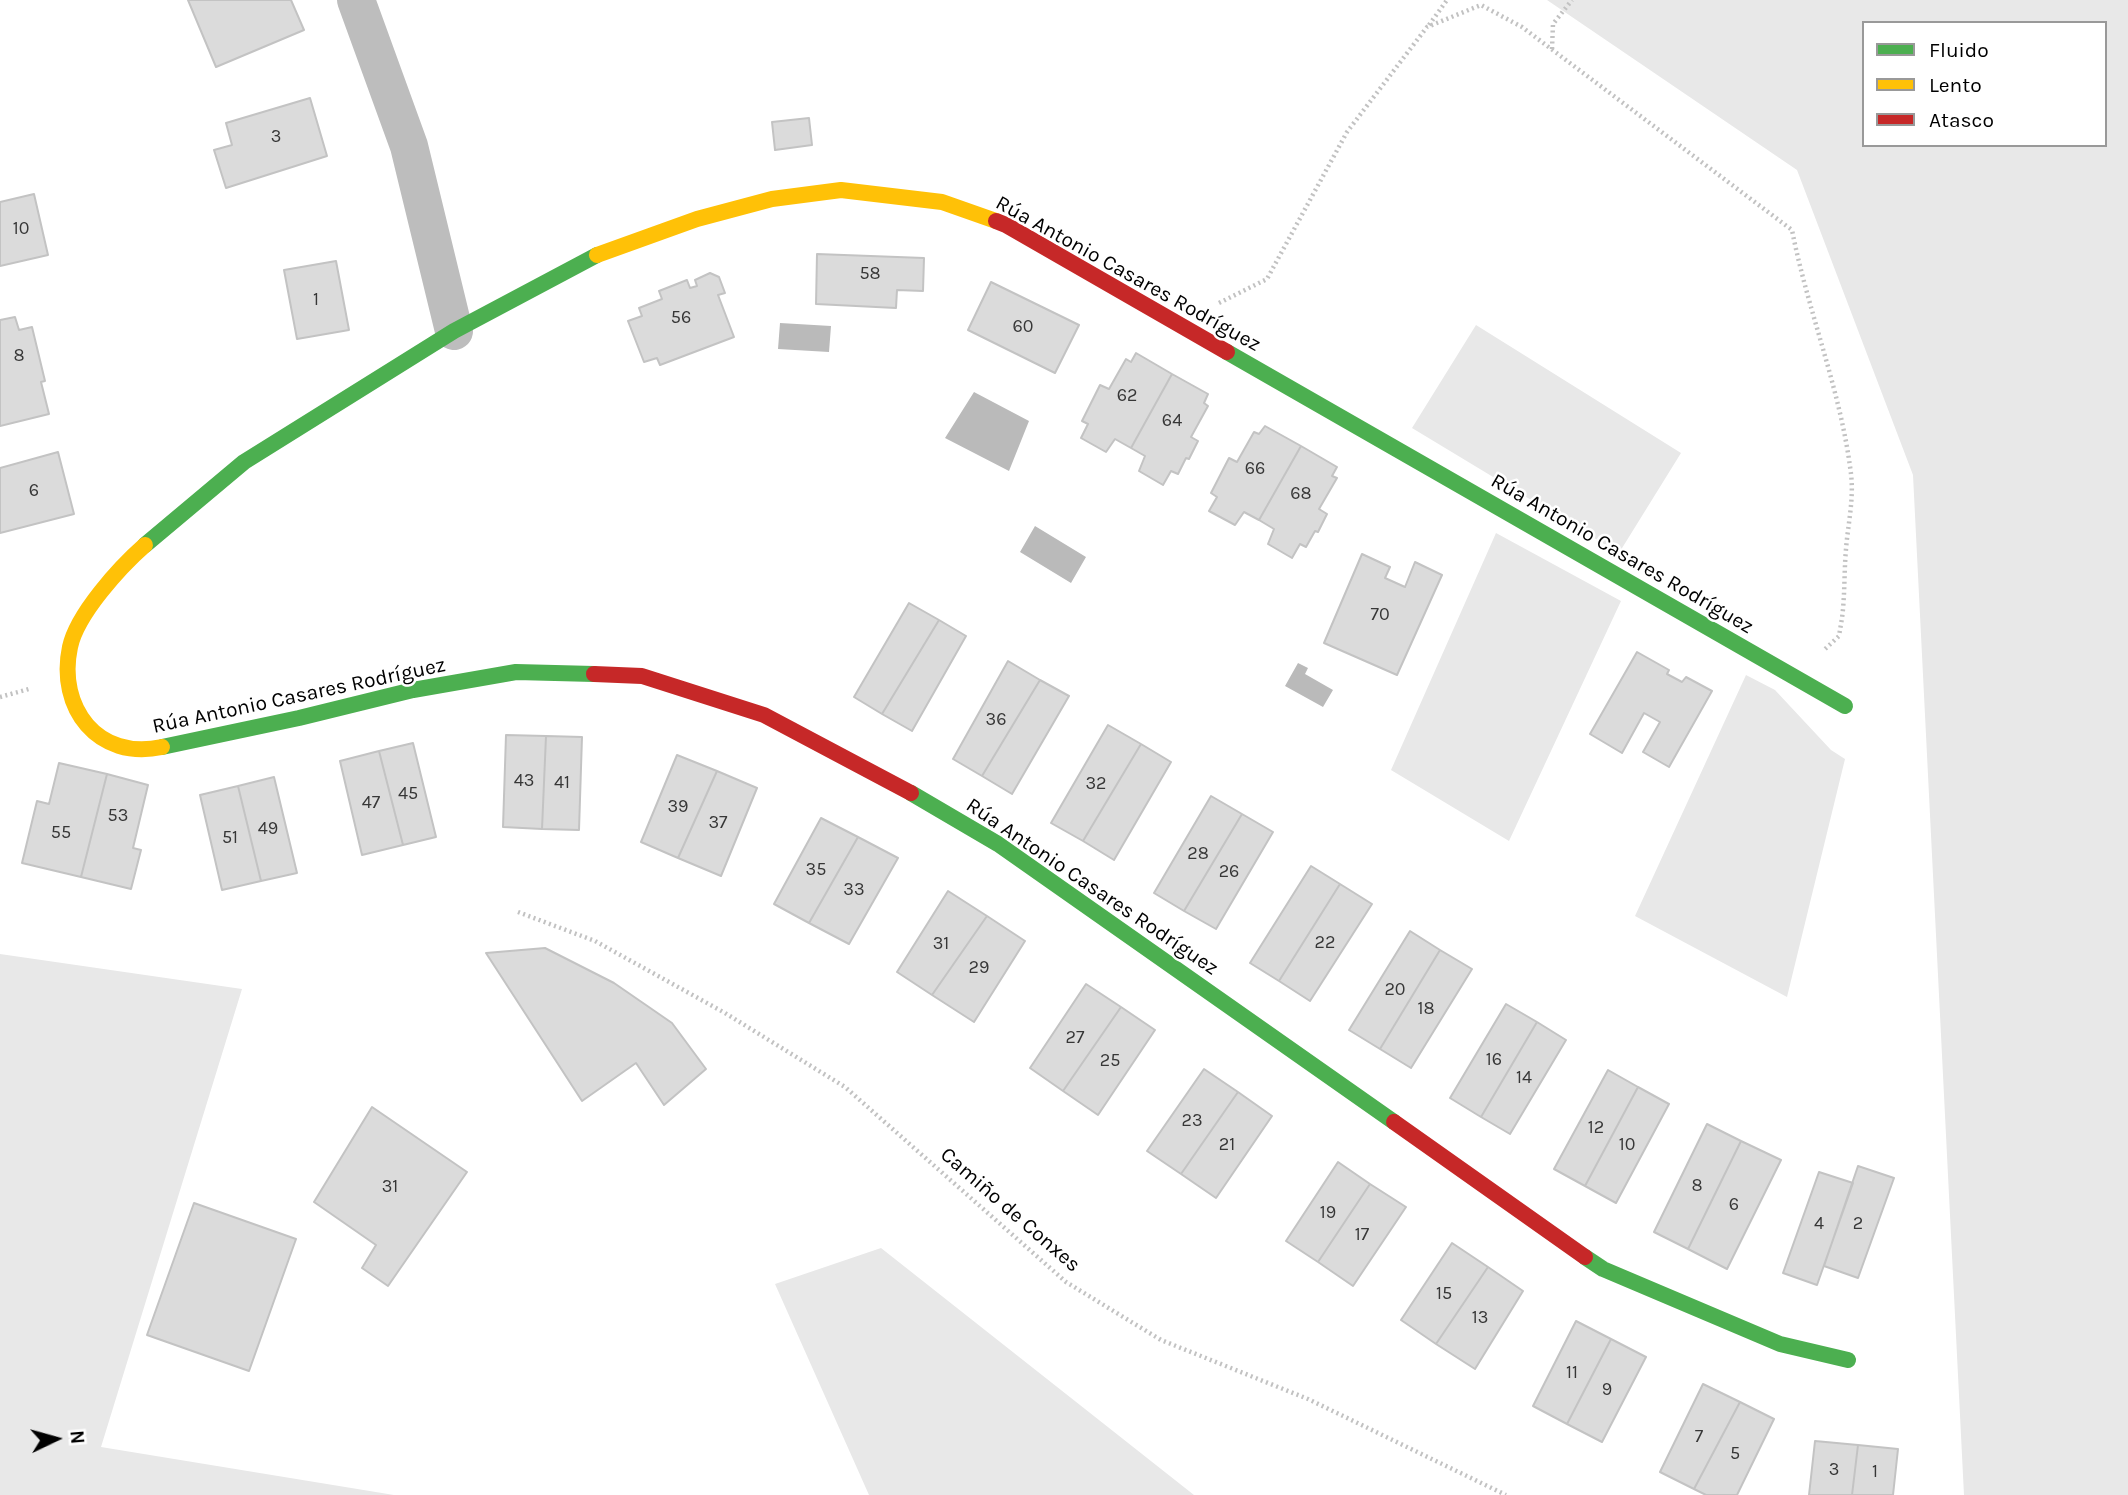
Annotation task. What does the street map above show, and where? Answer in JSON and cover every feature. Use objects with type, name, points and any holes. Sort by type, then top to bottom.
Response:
[{"type":"street","points":[[356,0],[409,146],[454,331]]},
{"type":"street","name":"Rúa Antonio Casares Rodríguez","points":[[1845,706],[1006,225],[942,202],[841,190],[772,198],[697,219],[590,258],[454,331],[244,461],[135,554],[84,613],[70,646],[67,679],[74,707],[88,729],[116,746],[145,751],[413,690],[516,672],[642,676],[764,715],[878,774],[998,844],[1603,1269],[1780,1344],[1848,1360]]},
{"type":"path","points":[[1177,323],[1267,279],[1347,132],[1447,0]]},
{"type":"path","points":[[1552,48],[1553,24],[1572,0]]},
{"type":"path","points":[[1427,27],[1481,5],[1522,27],[1792,230],[1802,280],[1829,365],[1845,435],[1851,477],[1851,508],[1846,550],[1845,597],[1839,636],[1821,653],[1788,673]]},
{"type":"path","name":"Camiño de Conxes","points":[[517,912],[595,941],[725,1013],[845,1087],[1066,1282],[1161,1340],[1308,1399],[1506,1495]]},
{"type":"shaded area","points":[[1547,0],[2128,0],[2128,1495],[1964,1495],[1913,475],[1797,170]]},
{"type":"shaded area","points":[[780,323],[831,326],[829,352],[778,349]]},
{"type":"shaded area","points":[[1476,325],[1681,453],[1619,553],[1412,428]]},
{"type":"shaded area","points":[[974,392],[1029,421],[1009,471],[945,438]]},
{"type":"shaded area","points":[[1035,526],[1086,557],[1071,583],[1020,552]]},
{"type":"shaded area","points":[[1496,533],[1621,601],[1509,841],[1391,770]]},
{"type":"shaded area","points":[[1298,663],[1308,668],[1305,674],[1333,690],[1323,707],[1285,686]]},
{"type":"shaded area","points":[[1746,675],[1775,690],[1831,750],[1845,759],[1787,997],[1635,916]]},
{"type":"shaded area","points":[[0,954],[242,989],[101,1447],[394,1495],[0,1495]]},
{"type":"shaded area","points":[[881,1248],[1194,1495],[869,1495],[775,1284]]},
{"type":"building","points":[[188,0],[291,0],[304,30],[216,67]]},
{"type":"building","points":[[310,98],[327,156],[226,188],[214,150],[232,145],[226,123]]},
{"type":"building","points":[[809,118],[812,145],[775,150],[772,122]]},
{"type":"building","points":[[34,194],[48,255],[0,266],[0,202]]},
{"type":"building","points":[[817,254],[924,258],[923,291],[897,290],[896,308],[816,304]]},
{"type":"building","points":[[336,261],[349,330],[297,339],[284,270]]},
{"type":"building","points":[[710,273],[719,277],[725,293],[718,295],[734,337],[660,365],[657,358],[644,362],[628,321],[642,316],[639,308],[662,299],[659,291],[687,280],[690,288],[697,286],[695,280]]},
{"type":"building","points":[[991,282],[1079,325],[1055,373],[968,330]]},
{"type":"building","points":[[15,317],[19,330],[32,327],[45,381],[41,382],[49,414],[0,426],[0,320]]},
{"type":"building","points":[[1136,353],[1172,374],[1131,448],[1115,439],[1106,452],[1081,438],[1088,424],[1082,421],[1100,385],[1109,389],[1126,359],[1131,362]]},
{"type":"building","points":[[1172,374],[1208,394],[1204,403],[1208,406],[1191,437],[1198,441],[1189,459],[1186,458],[1178,474],[1171,471],[1163,485],[1139,471],[1145,456],[1131,448]]},
{"type":"building","points":[[1265,426],[1301,446],[1259,520],[1244,512],[1235,525],[1209,511],[1217,497],[1211,493],[1229,458],[1237,462],[1254,432],[1259,434]]},
{"type":"building","points":[[1301,446],[1337,467],[1332,476],[1337,478],[1319,509],[1327,514],[1318,532],[1315,531],[1306,547],[1300,544],[1292,558],[1268,544],[1274,529],[1259,520]]},
{"type":"building","points":[[58,452],[74,514],[0,533],[0,468]]},
{"type":"building","points":[[1362,554],[1390,567],[1385,578],[1405,587],[1415,562],[1442,575],[1397,675],[1324,643]]},
{"type":"building","points":[[909,603],[939,620],[882,714],[854,697]]},
{"type":"building","points":[[939,620],[966,636],[912,731],[882,714]]},
{"type":"building","points":[[1637,652],[1669,670],[1667,674],[1682,682],[1686,677],[1712,691],[1669,767],[1643,752],[1660,722],[1644,713],[1622,753],[1590,734]]},
{"type":"building","points":[[1008,661],[1040,680],[982,776],[953,759]]},
{"type":"building","points":[[1040,680],[1069,696],[1012,794],[982,776]]},
{"type":"building","points":[[1108,725],[1141,744],[1083,841],[1051,823]]},
{"type":"building","points":[[506,735],[546,736],[542,829],[503,827]]},
{"type":"building","points":[[546,736],[582,737],[579,830],[542,829]]},
{"type":"building","points":[[413,743],[436,837],[403,845],[379,751]]},
{"type":"building","points":[[1141,744],[1171,762],[1114,860],[1083,841]]},
{"type":"building","points":[[379,751],[403,845],[362,855],[340,761]]},
{"type":"building","points":[[677,755],[717,771],[678,858],[641,842]]},
{"type":"building","points":[[59,763],[107,774],[81,877],[22,863],[37,801],[49,804]]},
{"type":"building","points":[[717,771],[757,788],[721,876],[678,858]]},
{"type":"building","points":[[107,774],[148,785],[133,848],[141,850],[131,889],[81,877]]},
{"type":"building","points":[[274,777],[297,873],[261,881],[238,786]]},
{"type":"building","points":[[238,786],[261,881],[222,890],[200,795]]},
{"type":"building","points":[[1211,796],[1242,814],[1184,911],[1154,893]]},
{"type":"building","points":[[1242,814],[1273,832],[1216,929],[1184,911]]},
{"type":"building","points":[[821,818],[858,837],[809,923],[774,904]]},
{"type":"building","points":[[858,837],[898,858],[849,944],[809,923]]},
{"type":"building","points":[[1311,866],[1340,884],[1279,981],[1250,963]]},
{"type":"building","points":[[1340,884],[1372,904],[1310,1001],[1279,981]]},
{"type":"building","points":[[948,891],[987,916],[932,995],[897,972]]},
{"type":"building","points":[[987,916],[1025,941],[974,1022],[932,995]]},
{"type":"building","points":[[1410,931],[1440,950],[1380,1049],[1349,1030]]},
{"type":"building","points":[[545,948],[614,983],[672,1023],[706,1069],[664,1105],[636,1063],[582,1101],[486,953]]},
{"type":"building","points":[[1440,950],[1472,969],[1411,1068],[1380,1049]]},
{"type":"building","points":[[1086,984],[1121,1007],[1063,1091],[1030,1068]]},
{"type":"building","points":[[1506,1004],[1537,1022],[1481,1117],[1450,1098]]},
{"type":"building","points":[[1121,1007],[1155,1030],[1098,1115],[1063,1091]]},
{"type":"building","points":[[1537,1022],[1566,1040],[1510,1134],[1481,1117]]},
{"type":"building","points":[[1204,1069],[1238,1092],[1181,1174],[1147,1151]]},
{"type":"building","points":[[1608,1070],[1638,1087],[1585,1186],[1554,1169]]},
{"type":"building","points":[[1638,1087],[1669,1104],[1616,1203],[1585,1186]]},
{"type":"building","points":[[1238,1092],[1272,1116],[1216,1198],[1181,1174]]},
{"type":"building","points":[[372,1107],[467,1172],[388,1286],[362,1268],[376,1245],[314,1202]]},
{"type":"building","points":[[1707,1124],[1741,1141],[1688,1249],[1654,1232]]},
{"type":"building","points":[[1741,1141],[1781,1160],[1727,1269],[1688,1249]]},
{"type":"building","points":[[1338,1162],[1370,1184],[1318,1262],[1286,1241]]},
{"type":"building","points":[[1858,1166],[1894,1178],[1858,1278],[1824,1266]]},
{"type":"building","points":[[1819,1172],[1853,1183],[1817,1285],[1783,1273]]},
{"type":"building","points":[[1370,1184],[1406,1207],[1353,1286],[1318,1262]]},
{"type":"building","points":[[194,1203],[296,1239],[249,1371],[147,1335]]},
{"type":"building","points":[[1452,1243],[1488,1267],[1436,1344],[1401,1320]]},
{"type":"building","points":[[1488,1267],[1523,1291],[1475,1369],[1436,1344]]},
{"type":"building","points":[[1576,1321],[1611,1339],[1567,1424],[1533,1406]]},
{"type":"building","points":[[1611,1339],[1646,1357],[1602,1442],[1567,1424]]},
{"type":"building","points":[[1703,1384],[1740,1402],[1694,1489],[1660,1472]]},
{"type":"building","points":[[1740,1402],[1774,1419],[1737,1495],[1706,1495],[1694,1489]]},
{"type":"building","points":[[1815,1441],[1858,1445],[1852,1495],[1809,1495]]},
{"type":"building","points":[[1858,1445],[1898,1449],[1893,1495],[1852,1495]]},
{"type":"traffic: fast","points":[[145,545],[244,462],[454,331],[597,255]]},
{"type":"traffic: fast","points":[[1227,352],[1845,706]]},
{"type":"traffic: fast","points":[[162,747],[413,690],[516,672],[594,674]]},
{"type":"traffic: fast","points":[[911,793],[998,844],[1394,1122]]},
{"type":"traffic: fast","points":[[1585,1257],[1603,1269],[1780,1344],[1848,1360]]},
{"type":"traffic: slow","points":[[597,255],[697,219],[772,199],[841,190],[942,202],[996,221]]},
{"type":"traffic: slow","points":[[145,545],[112,578],[81,620],[70,647],[68,669],[70,690],[77,709],[87,725],[101,738],[119,746],[139,749],[162,747]]},
{"type":"traffic: jam","points":[[996,221],[1227,352]]},
{"type":"traffic: jam","points":[[594,674],[642,676],[764,715],[911,793]]},
{"type":"traffic: jam","points":[[1394,1122],[1585,1257]]}]
